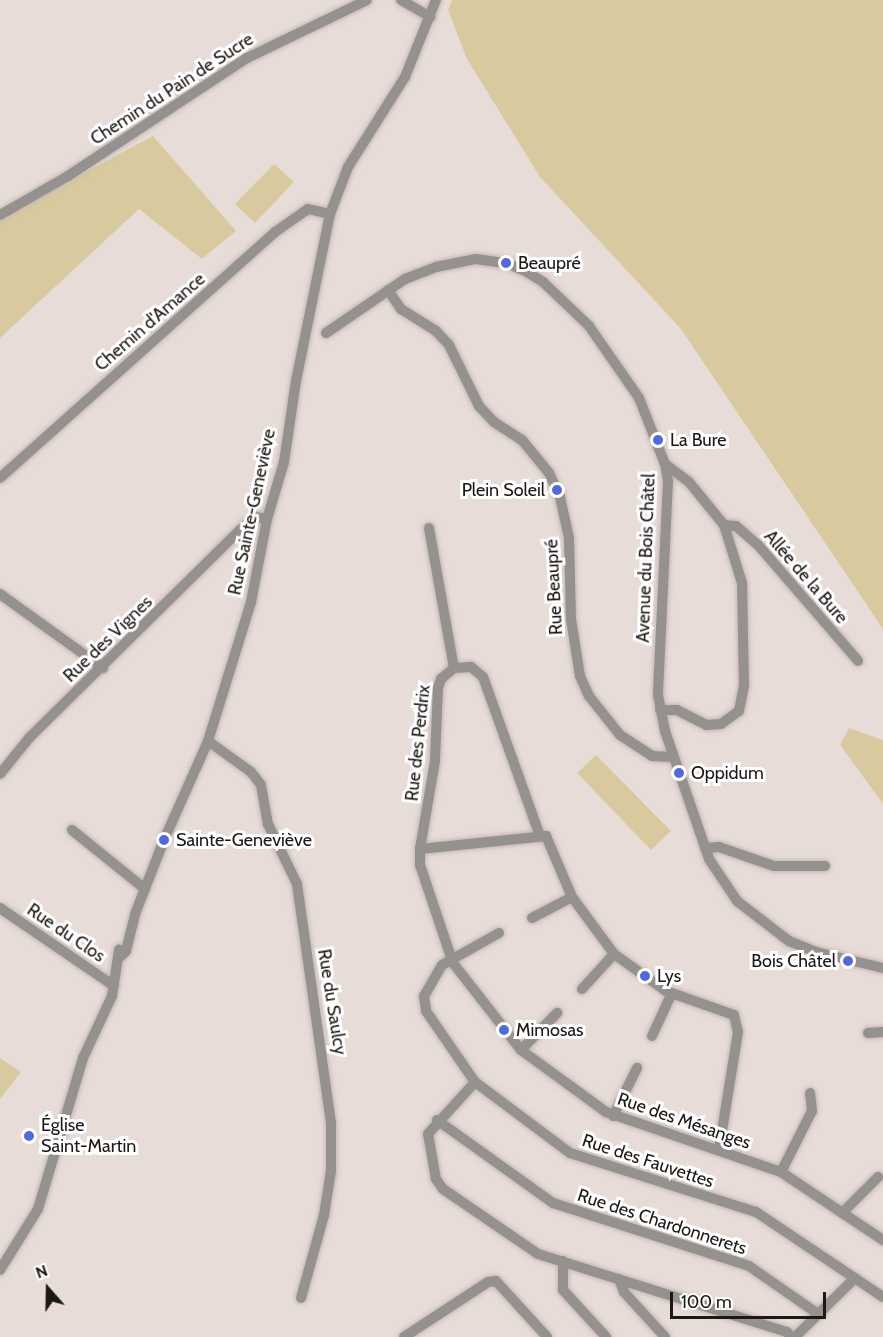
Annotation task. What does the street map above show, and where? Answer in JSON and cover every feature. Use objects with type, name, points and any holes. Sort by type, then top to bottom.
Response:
[{"type":"street","name":"Chemin du Pain de Sucre","points":[[0,215],[68,176],[247,58],[367,0]]},
{"type":"street","points":[[431,17],[436,0]]},
{"type":"street","points":[[431,17],[442,0]]},
{"type":"street","points":[[404,1],[431,17]]},
{"type":"street","name":"Rue Sainte-Geneviève","points":[[0,1270],[38,1209],[83,1058],[114,986],[127,927],[135,914],[208,741],[250,602],[266,524],[284,462],[298,370],[330,214],[348,167],[405,77],[431,17]]},
{"type":"street","name":"Chemin d'Amance","points":[[0,478],[275,232],[308,209],[330,214]]},
{"type":"street","name":"Avenue du Bois Châtel","points":[[326,333],[388,290],[421,272],[476,259],[506,263],[543,282],[589,326],[623,371],[650,418],[665,464],[668,481],[658,681],[660,710],[673,757],[705,848],[729,891],[765,924],[807,950],[883,968]]},
{"type":"street","name":"Rue Beaupré","points":[[388,290],[401,309],[436,331],[449,345],[479,406],[494,422],[522,440],[549,473],[560,497],[569,538],[571,619],[580,676],[589,696],[620,735],[652,756],[673,757]]},
{"type":"street","points":[[660,710],[677,710],[714,726],[730,720],[742,705],[743,589],[724,525],[689,482],[665,464]]},
{"type":"street","name":"Rue des Vignes","points":[[1,771],[29,738],[103,668],[240,530],[255,517],[266,524]]},
{"type":"street","name":"Allée de la Bure","points":[[724,525],[736,526],[758,545],[858,661]]},
{"type":"street","points":[[429,528],[454,668]]},
{"type":"street","points":[[0,594],[103,668]]},
{"type":"street","name":"Rue des Perdrix","points":[[420,849],[435,762],[438,688],[441,679],[454,668],[471,667],[483,677],[540,836],[552,842],[572,897],[614,954],[672,993],[732,1013],[738,1020],[719,1149]]},
{"type":"street","name":"Rue du Saulcy","points":[[208,741],[251,772],[261,784],[268,824],[297,884],[331,1123],[331,1171],[324,1215],[301,1298]]},
{"type":"street","points":[[72,830],[145,889]]},
{"type":"street","points":[[420,849],[540,836]]},
{"type":"street","points":[[705,848],[719,847],[774,866],[825,866]]},
{"type":"street","name":"Rue des Mésanges","points":[[420,849],[420,864],[452,960],[521,1050],[613,1116],[719,1149],[781,1172],[883,1240]]},
{"type":"street","points":[[532,918],[572,897]]},
{"type":"street","name":"Rue du Clos","points":[[0,908],[114,986]]},
{"type":"street","points":[[452,960],[499,933]]},
{"type":"street","points":[[582,988],[614,954]]},
{"type":"street","name":"Rue des Fauvettes","points":[[452,960],[437,974],[423,1004],[475,1083],[570,1153],[756,1212],[883,1297]]},
{"type":"street","points":[[652,1036],[672,993]]},
{"type":"street","points":[[521,1050],[557,1013]]},
{"type":"street","points":[[868,1033],[883,1032]]},
{"type":"street","points":[[613,1116],[637,1068]]},
{"type":"street","points":[[475,1083],[437,1120],[428,1134],[439,1185],[528,1250],[787,1332],[793,1337],[855,1278]]},
{"type":"street","points":[[781,1172],[812,1111],[810,1093]]},
{"type":"street","name":"Rue des Chardonnerets","points":[[437,1120],[553,1203],[749,1266],[818,1314]]},
{"type":"street","points":[[842,1213],[878,1177]]},
{"type":"street","points":[[563,1261],[563,1290],[606,1337]]},
{"type":"street","points":[[619,1279],[624,1292],[665,1337]]},
{"type":"street","points":[[404,1337],[488,1282],[496,1281],[547,1337]]},
{"type":"shaded area","points":[[452,0],[883,0],[883,629],[681,329],[540,177],[467,59],[448,10]]},
{"type":"shaded area","points":[[153,136],[236,231],[202,259],[139,209],[0,338],[0,218]]},
{"type":"shaded area","points":[[274,164],[294,182],[255,223],[235,204]]},
{"type":"shaded area","points":[[849,728],[883,740],[883,804],[840,745]]},
{"type":"shaded area","points":[[596,755],[671,831],[651,850],[577,773]]},
{"type":"shaded area","points":[[0,1058],[21,1072],[0,1099]]},
{"type":"place","name":"Beaupré","points":[[506,263]]},
{"type":"place","name":"La Bure","points":[[658,440]]},
{"type":"place","name":"Plein Soleil","points":[[557,490]]},
{"type":"place","name":"Oppidum","points":[[679,773]]},
{"type":"place","name":"Sainte-Geneviève","points":[[164,840]]},
{"type":"place","name":"Bois Châtel","points":[[848,961]]},
{"type":"place","name":"Lys","points":[[645,976]]},
{"type":"place","name":"Mimosas","points":[[504,1030]]},
{"type":"place","name":"Église Saint-Martin","points":[[29,1136]]}]
